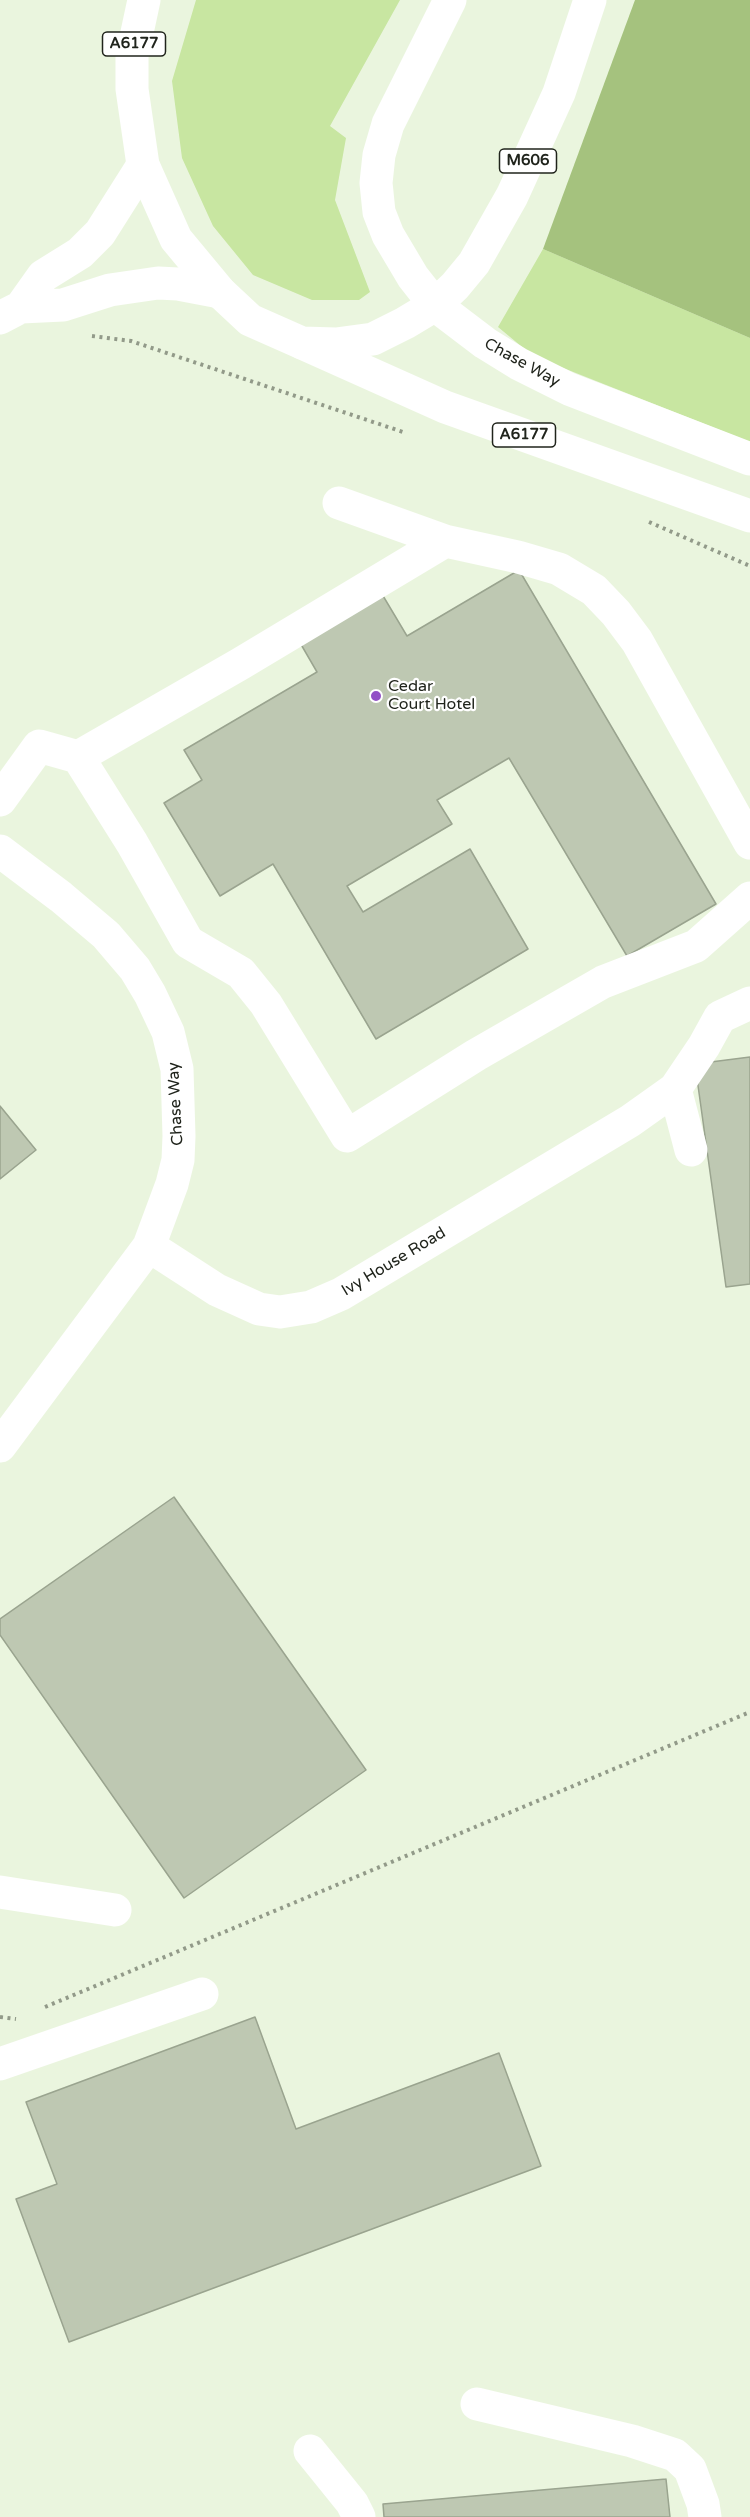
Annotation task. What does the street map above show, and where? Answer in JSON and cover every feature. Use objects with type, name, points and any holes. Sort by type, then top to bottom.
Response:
[{"type":"main road","name":"A6177","points":[[144,0],[132,56],[132,89],[143,165],[177,239],[220,292],[250,320],[445,407],[750,516]]},
{"type":"main road","name":"Chase Way","points":[[450,0],[388,124],[379,155],[376,183],[379,212],[388,235],[413,277],[435,304],[493,348],[569,389],[750,459]]},
{"type":"main road","name":"M606","points":[[435,304],[474,263],[512,196],[559,93],[590,0]]},
{"type":"main road","points":[[10,312],[43,276],[80,253],[100,233],[143,165]]},
{"type":"main road","points":[[10,312],[63,305],[110,290],[158,283],[178,284],[220,292]]},
{"type":"main road","name":"A6177","points":[[302,343],[336,344],[373,339],[435,304]]},
{"type":"main road","points":[[339,503],[445,541],[518,556],[559,569],[594,590],[638,641],[750,843]]},
{"type":"main road","points":[[78,757],[240,664],[445,541]]},
{"type":"main road","points":[[0,800],[39,746],[78,757],[132,843],[188,942],[241,973],[266,1004],[347,1136],[466,1061],[603,981],[696,946],[750,898]]},
{"type":"main road","name":"Chase Way","points":[[0,851],[61,897],[123,953],[150,994],[168,1032],[177,1068],[179,1104],[178,1160],[149,1246],[0,1446]]},
{"type":"main road","points":[[691,1150],[675,1089],[704,1046],[720,1017],[750,1003]]},
{"type":"main road","name":"Ivy House Road","points":[[149,1246],[217,1290],[260,1309],[286,1311],[311,1307],[340,1294],[630,1121],[675,1089]]},
{"type":"main road","points":[[0,1892],[115,1910]]},
{"type":"main road","points":[[0,2064],[202,1994]]},
{"type":"main road","points":[[477,2404],[632,2441],[675,2455],[690,2469],[703,2504],[705,2517]]},
{"type":"main road","points":[[310,2451],[352,2503],[359,2517]]},
{"type":"path","points":[[86,336],[131,341],[413,435]]},
{"type":"path","points":[[645,520],[750,566]]},
{"type":"path","points":[[38,2010],[750,1712]]},
{"type":"path","points":[[0,2017],[16,2019],[27,2014]]},
{"type":"green space","points":[[196,0],[400,0],[330,126],[346,138],[335,200],[370,292],[359,300],[312,300],[253,275],[213,226],[182,158],[172,81]]},
{"type":"green space","points":[[635,0],[750,0],[750,338],[543,249]]},
{"type":"green space","points":[[543,249],[750,338],[750,442],[533,356],[498,327]]},
{"type":"building","points":[[519,570],[716,904],[627,956],[509,758],[437,800],[452,824],[347,886],[363,912],[470,849],[528,949],[376,1039],[273,864],[220,896],[164,803],[202,780],[184,750],[317,672],[288,622],[370,574],[407,636]]},
{"type":"building","points":[[750,1057],[750,1284],[726,1287],[695,1064]]},
{"type":"building","points":[[0,1106],[36,1150],[0,1179]]},
{"type":"building","points":[[174,1497],[366,1770],[184,1898],[0,1635],[0,1619]]},
{"type":"building","points":[[255,2017],[296,2129],[499,2053],[541,2166],[69,2342],[16,2199],[57,2184],[26,2102]]},
{"type":"building","points":[[666,2479],[670,2517],[384,2517],[383,2504]]},
{"type":"place","name":"Cedar Court Hotel","points":[[376,696]]}]
